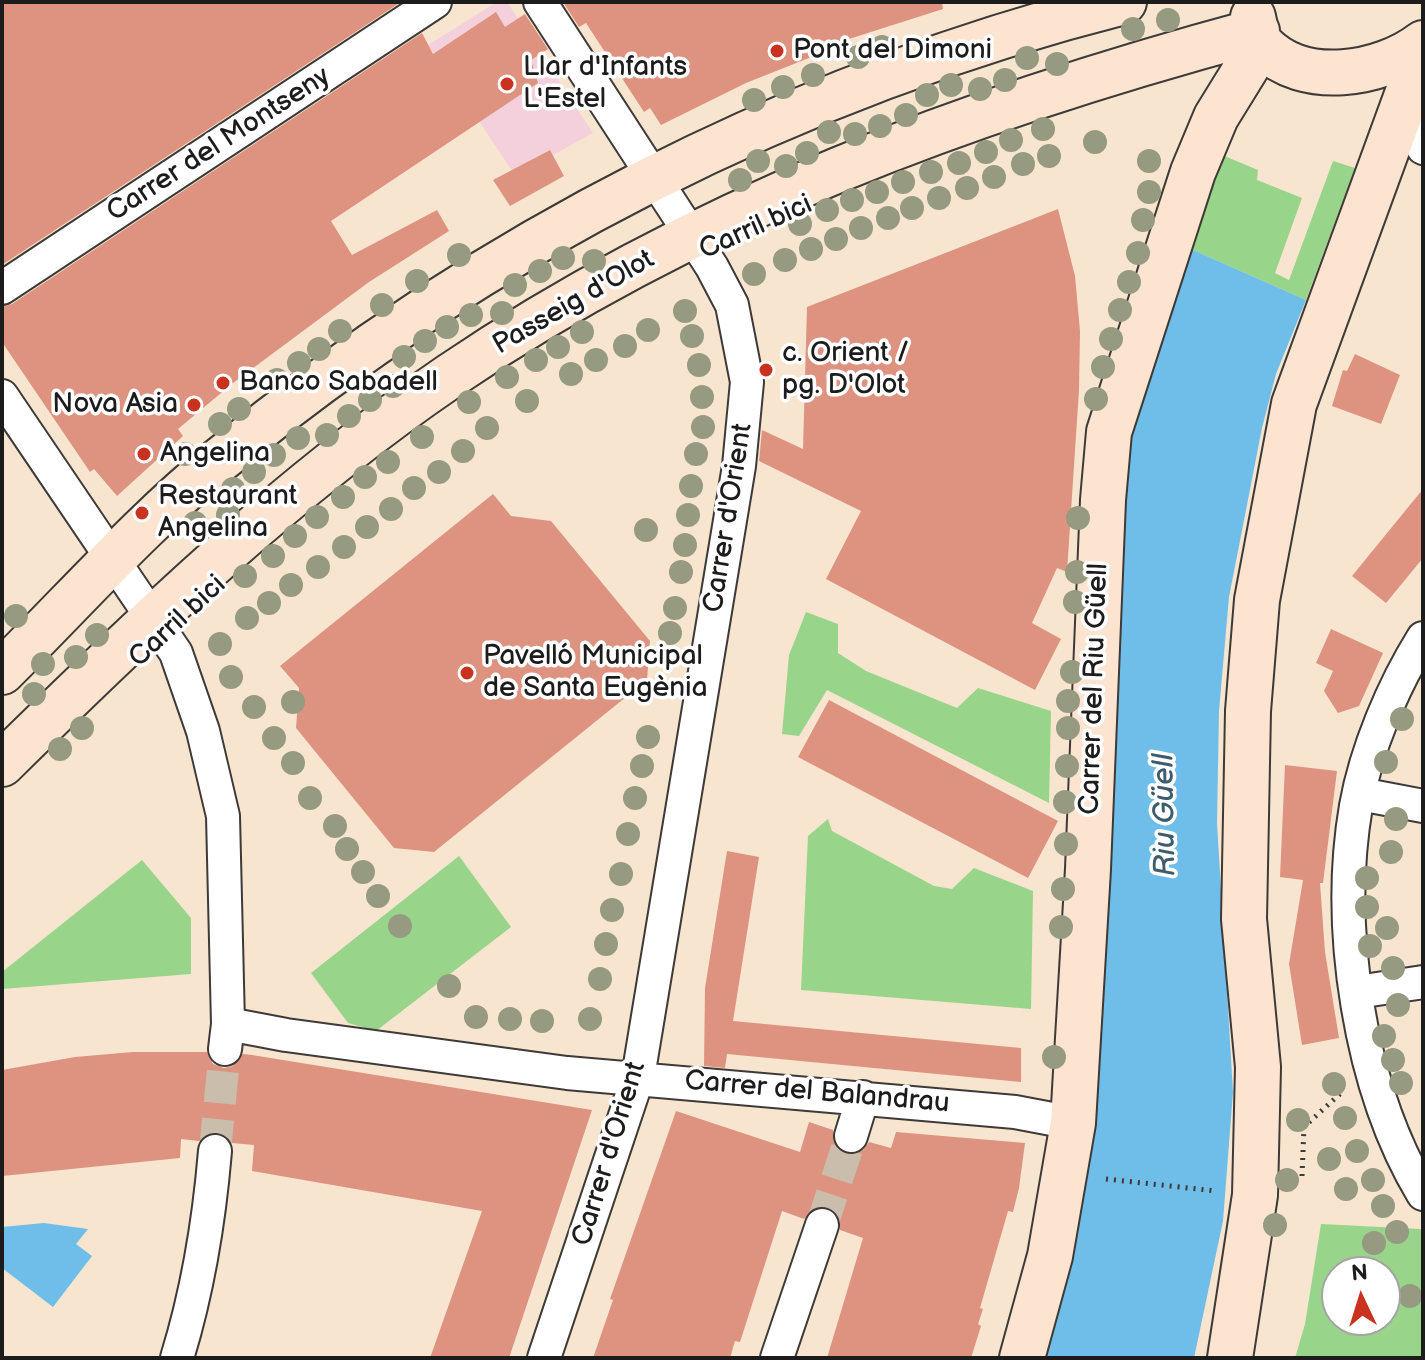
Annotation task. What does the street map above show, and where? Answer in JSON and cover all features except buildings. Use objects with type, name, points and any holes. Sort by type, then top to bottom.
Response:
[{"type":"main road","points":[[2,672],[112,561],[220,459],[409,318],[508,256],[658,179],[822,101],[1038,25],[1124,2]]},
{"type":"main road","points":[[1256,26],[1292,67],[1337,73],[1401,60],[1423,43]]},
{"type":"main road","name":"Passeig d'Olot","points":[[2,764],[109,659],[277,508],[343,454],[451,376],[549,315],[693,236],[848,163],[1101,73],[1256,26]]},
{"type":"main road","name":"Carrer del Riu Güell","points":[[1022,1358],[1050,1256],[1073,1123],[1088,869],[1102,515],[1109,432],[1193,172],[1256,26]]},
{"type":"main road","points":[[1230,1358],[1255,1195],[1258,1067],[1244,904],[1248,711],[1257,600],[1294,404],[1412,130],[1423,51]]},
{"type":"street","name":"Carrer del Montseny","points":[[2,288],[435,2]]},
{"type":"street","name":"Carrer d'Orient","points":[[540,2],[658,179],[732,305],[747,382],[745,424],[692,763],[638,1077],[544,1358]]},
{"type":"street","points":[[2,396],[154,621]]},
{"type":"street","name":"Carrer del Balandrau","points":[[154,621],[176,653],[203,731],[223,816],[226,1036],[286,1035],[567,1073],[1015,1112],[1073,1123]]},
{"type":"street","points":[[1423,638],[1388,704],[1360,794],[1351,845],[1349,897],[1357,992],[1380,1100],[1423,1194]]},
{"type":"street","points":[[1360,794],[1423,806]]},
{"type":"street","points":[[1357,992],[1423,982]]},
{"type":"street","points":[[851,1136],[863,1097]]},
{"type":"street","points":[[177,1358],[193,1306],[208,1234],[215,1151]]},
{"type":"street","points":[[777,1358],[822,1225]]},
{"type":"path","points":[[1103,1179],[1224,1192]]},
{"type":"shaded area","name":"Llar d'Infants L'Estel","points":[[497,2],[507,2],[593,133],[553,155],[549,150],[534,158],[515,175],[428,45]]},
{"type":"green space","points":[[1222,155],[1258,170],[1257,180],[1302,198],[1275,273],[1289,280],[1333,161],[1355,168],[1306,300],[1184,246]]},
{"type":"green space","points":[[806,612],[838,624],[838,653],[866,671],[957,708],[978,688],[1051,711],[1049,803],[827,690],[799,736],[782,734],[789,655]]},
{"type":"green space","points":[[828,819],[832,831],[934,886],[952,889],[974,868],[1033,891],[1031,1009],[801,990],[808,836]]},
{"type":"green space","points":[[459,856],[511,927],[376,1031],[348,1023],[311,973]]},
{"type":"green space","points":[[142,860],[191,918],[191,974],[2,989],[2,972]]},
{"type":"green space","points":[[1321,1224],[1420,1229],[1423,1232],[1423,1358],[1295,1358],[1305,1324]]},
{"type":"water","name":"Riu Güell","points":[[1184,246],[1306,300],[1276,374],[1262,428],[1229,597],[1219,711],[1217,823],[1233,1092],[1223,1221],[1194,1358],[1044,1358],[1074,1256],[1098,1084],[1121,496],[1130,433]]},
{"type":"water","points":[[44,1223],[88,1229],[76,1244],[92,1256],[53,1307],[2,1268],[2,1227]]},
{"type":"tunnel","points":[[215,1151],[225,1049]]},
{"type":"tunnel","points":[[822,1225],[851,1136]]},
{"type":"place","name":"Pont del Dimoni","points":[[777,51]]},
{"type":"place","name":"Llar d'Infants L'Estel","points":[[507,84]]},
{"type":"place","name":"c. Orient / pg. D'Olot","points":[[766,370]]},
{"type":"place","name":"Banco Sabadell","points":[[223,383]]},
{"type":"place","name":"Nova Asia","points":[[194,405]]},
{"type":"place","name":"Angelina","points":[[144,454]]},
{"type":"place","name":"Restaurant Angelina","points":[[142,513]]},
{"type":"place","name":"Pavelló Municipal de Santa Eugènia","points":[[467,673]]}]
